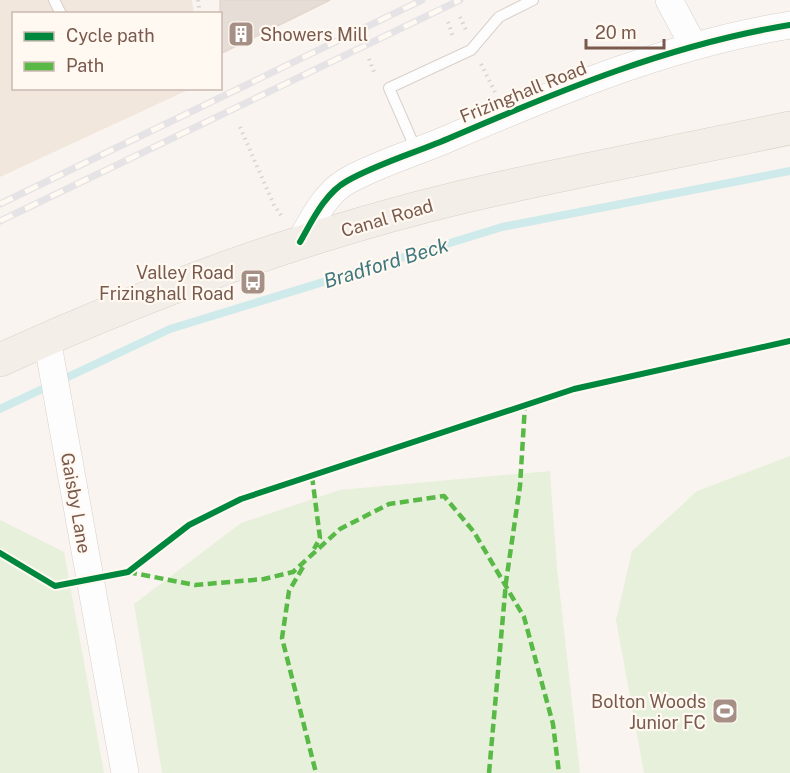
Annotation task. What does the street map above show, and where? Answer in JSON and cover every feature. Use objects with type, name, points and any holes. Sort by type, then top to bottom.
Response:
[{"type":"main road","name":"Canal Road","points":[[0,360],[50,354],[97,317],[300,242],[465,196],[790,128]]},
{"type":"street","points":[[669,0],[693,45]]},
{"type":"street","name":"Frizinghall Road","points":[[300,242],[317,210],[345,182],[516,110],[693,45],[790,25]]},
{"type":"street","name":"Gaisby Lane","points":[[50,354],[125,773]]},
{"type":"lane","points":[[417,152],[389,88],[471,50],[500,17],[533,0]]},
{"type":"path","points":[[369,59],[374,72]]},
{"type":"path","points":[[240,127],[274,205],[300,242]]},
{"type":"shaded area","points":[[0,0],[192,0],[194,12],[12,12],[12,90],[188,90],[0,177]]},
{"type":"green space","points":[[790,456],[790,773],[644,773],[616,620],[632,551],[697,491]]},
{"type":"green space","points":[[550,471],[557,568],[580,773],[162,773],[134,604],[241,523],[340,490]]},
{"type":"green space","points":[[0,520],[64,552],[104,773],[0,773]]},
{"type":"building","name":"Showers Mill","points":[[220,0],[330,0],[222,53],[222,12],[220,12]]},
{"type":"waterway","name":"Bradford Beck","points":[[0,409],[170,329],[502,227],[790,171]]},
{"type":"railway","points":[[0,204],[422,0]]},
{"type":"railway","points":[[0,221],[460,0]]},
{"type":"marked path","points":[[489,773],[506,582],[520,486],[525,405]]},
{"type":"marked path","points":[[312,476],[320,538],[314,549]]},
{"type":"marked path","points":[[128,572],[195,585],[264,579],[293,572],[340,529],[389,504],[444,496],[474,532],[524,617],[553,724],[559,773]]},
{"type":"marked path","points":[[303,567],[289,591],[282,638],[316,773]]},
{"type":"cycle path","points":[[300,242],[320,208],[332,193],[347,181],[372,169],[618,70],[703,44],[790,25]]},
{"type":"cycle path","points":[[0,553],[55,586],[128,572],[189,525],[241,499],[574,389],[790,341]]},
{"type":"place","name":"Showers Mill","points":[[241,34]]},
{"type":"place","name":"Valley Road Frizinghall Road","points":[[253,282]]},
{"type":"place","name":"Bolton Woods Junior FC","points":[[725,711]]}]
